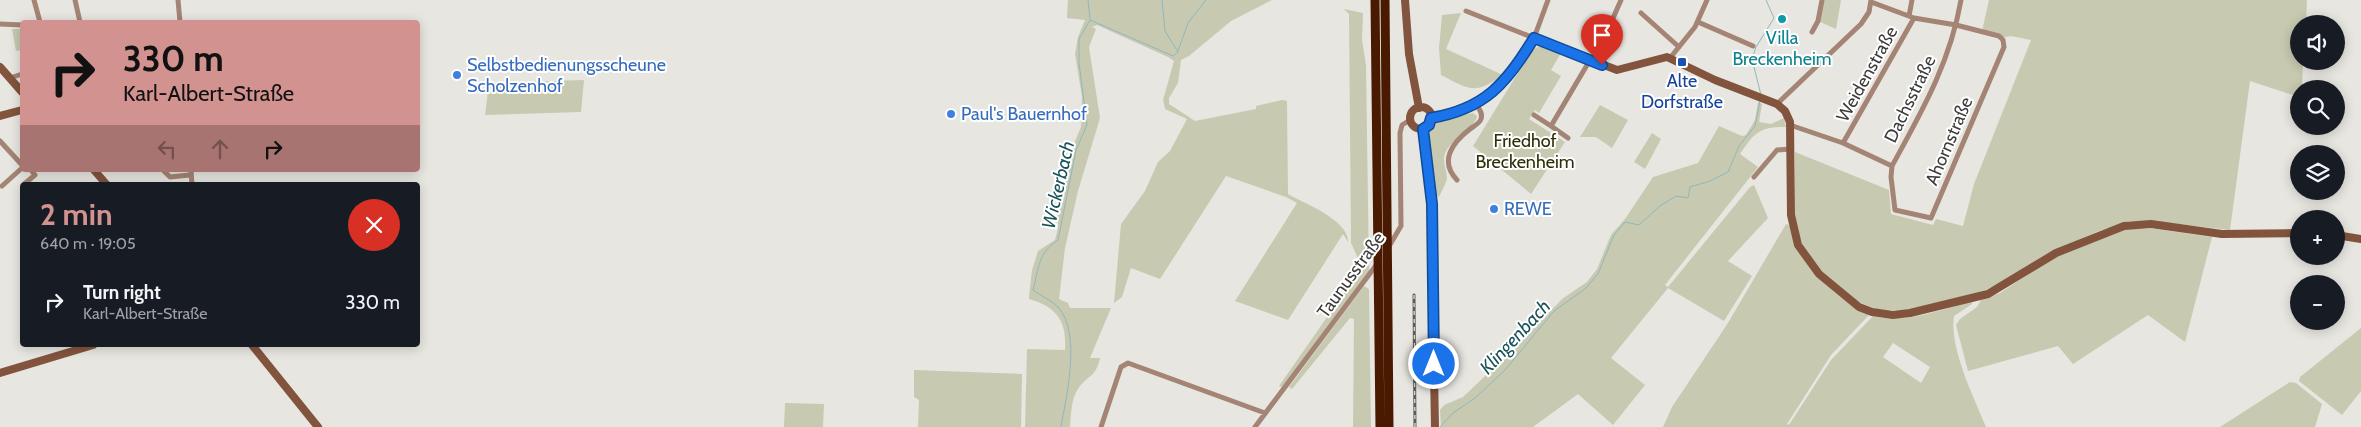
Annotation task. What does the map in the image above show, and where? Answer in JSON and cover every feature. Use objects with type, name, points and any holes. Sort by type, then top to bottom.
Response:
[{"type":"highway","points":[[1375,0],[1380,427]]},
{"type":"highway","points":[[1385,0],[1389,427]]},
{"type":"street","points":[[34,0],[39,20]]},
{"type":"street","points":[[75,0],[80,20]]},
{"type":"street","points":[[178,0],[180,20]]},
{"type":"street","points":[[1405,0],[1409,54],[1419,108]]},
{"type":"street","points":[[1431,118],[1455,114],[1476,104],[1505,81],[1534,38],[1548,0]]},
{"type":"street","points":[[1610,25],[1621,0]]},
{"type":"street","points":[[1812,32],[1818,21],[1822,0]]},
{"type":"street","name":"Weidenstraße","points":[[1843,143],[1911,17],[1912,0]]},
{"type":"street","name":"Dachsstraße","points":[[1895,210],[1891,177],[1892,166],[1937,82],[1956,25],[1961,0]]},
{"type":"street","points":[[1670,58],[1698,22],[1705,1]]},
{"type":"street","points":[[1777,104],[1861,24],[1869,12],[1871,1],[1911,17],[1956,25]]},
{"type":"street","points":[[1466,11],[1620,70],[1665,57],[1670,58],[1715,80],[1777,104],[1785,111],[1790,124],[1792,223],[1798,245],[1805,258],[1819,274],[1852,302],[1866,310],[1886,315],[1910,313],[1988,294],[2056,253],[2124,226],[2151,224],[2222,234],[2290,234]]},
{"type":"street","points":[[1641,13],[1678,47]]},
{"type":"street","points":[[1698,22],[1753,46]]},
{"type":"street","points":[[0,24],[20,25]]},
{"type":"street","name":"Ahornstraße","points":[[1895,210],[1931,218],[2004,47],[2003,40],[1999,36],[1956,25]]},
{"type":"street","points":[[1551,126],[1590,60]]},
{"type":"street","points":[[0,67],[20,90]]},
{"type":"street","points":[[10,78],[20,75]]},
{"type":"street","points":[[1457,180],[1449,170],[1447,159],[1457,141],[1480,121],[1482,116],[1476,104]]},
{"type":"street","points":[[1419,108],[1428,111],[1431,118],[1429,125],[1423,129],[1414,126],[1410,120],[1412,112],[1419,108]]},
{"type":"street","points":[[0,116],[20,111]]},
{"type":"street","points":[[1534,115],[1568,138]]},
{"type":"street","name":"Taunusstraße","points":[[1254,427],[1398,234],[1401,222],[1400,133],[1402,125],[1410,120]]},
{"type":"street","points":[[1790,124],[1843,143],[1892,166]]},
{"type":"street","points":[[1423,129],[1432,204],[1435,427]]},
{"type":"street","points":[[0,141],[20,165]]},
{"type":"street","points":[[1754,177],[1777,150],[1790,149]]},
{"type":"street","points":[[2,186],[20,169]]},
{"type":"street","points":[[27,182],[35,175],[33,172]]},
{"type":"street","points":[[96,172],[104,182]]},
{"type":"street","points":[[165,172],[170,177],[190,173]]},
{"type":"street","points":[[2345,236],[2361,239]]},
{"type":"street","points":[[0,373],[86,347]]},
{"type":"street","points":[[254,347],[316,424]]},
{"type":"street","points":[[1101,427],[1121,367],[1128,363],[1266,413]]},
{"type":"green space","points":[[1068,0],[1272,0],[1231,21],[1189,56],[1181,60],[1178,83],[1169,98],[1169,104],[1195,121],[1256,109],[1256,106],[1282,100],[1287,101],[1288,194],[1325,213],[1334,220],[1346,234],[1348,242],[1343,234],[1288,320],[1235,301],[1297,203],[1286,197],[1226,176],[1160,279],[1131,268],[1122,297],[1114,303],[1121,224],[1145,191],[1158,162],[1170,151],[1187,119],[1165,109],[1163,100],[1174,61],[1097,25],[1092,27],[1096,29],[1089,47],[1100,118],[1078,191],[1065,248],[1059,299],[1068,303],[1070,308],[1111,308],[1090,358],[1100,358],[1096,369],[1081,384],[1074,397],[1070,427],[1025,427],[1027,349],[1065,350],[1064,331],[1058,317],[1047,306],[1029,299],[1029,296],[1032,270],[1038,251],[1055,240],[1058,228],[1058,200],[1067,173],[1068,158],[1081,127],[1082,97],[1075,54],[1078,37],[1085,20],[1067,18]]},
{"type":"green space","points":[[1822,0],[1841,0],[1836,29],[1818,21]]},
{"type":"green space","points":[[1989,0],[2307,0],[2306,15],[2290,15],[2290,70],[2303,70],[2302,80],[2290,80],[2290,94],[2250,81],[2230,230],[2153,221],[2129,221],[2099,231],[2047,254],[2009,279],[1977,294],[1904,311],[1876,309],[1856,301],[1819,269],[1806,254],[1797,230],[1795,217],[1795,152],[1889,190],[1891,214],[1933,225],[1936,219],[1963,226],[1974,184],[2031,40],[2011,36],[2001,38],[1982,31]]},
{"type":"green space","points":[[1344,9],[1363,13],[1362,40],[1366,65],[1369,271],[1282,387],[1279,386],[1362,267],[1351,243],[1349,14]]},
{"type":"green space","points":[[1461,13],[1446,49],[1503,75],[1486,86],[1479,88],[1466,87],[1441,75],[1439,48],[1442,15]]},
{"type":"green space","points":[[12,29],[20,29],[20,50],[16,51]]},
{"type":"green space","name":"Friedhof Breckenheim","points":[[1542,45],[1561,53],[1551,70],[1561,76],[1539,113],[1535,110],[1529,119],[1565,142],[1531,194],[1473,146],[1532,50]]},
{"type":"green space","points":[[584,80],[581,112],[485,115],[489,83]]},
{"type":"green space","points":[[1758,102],[1762,104],[1759,122],[1771,124],[1784,118],[1786,127],[1764,130],[1749,141],[1740,154],[1758,167],[1665,285],[1668,287],[1750,187],[1754,185],[1768,218],[1728,261],[1752,276],[1724,321],[1668,288],[1611,358],[1645,385],[1613,425],[1578,394],[1533,427],[1441,427],[1440,410],[1444,405],[1463,397],[1524,339],[1562,299],[1587,282],[1597,269],[1611,235],[1625,219],[1653,177],[1698,163],[1719,126],[1742,136],[1746,135],[1755,120]]},
{"type":"green space","points":[[1600,105],[1628,120],[1612,148],[1596,137],[1580,137]]},
{"type":"green space","points":[[1473,113],[1477,116],[1476,120],[1446,151],[1444,162],[1447,178],[1439,197],[1433,194],[1430,128],[1437,122]]},
{"type":"green space","points":[[1652,133],[1661,139],[1645,169],[1634,162]]},
{"type":"green space","points":[[1786,224],[1789,225],[1802,253],[1820,278],[1842,298],[1869,315],[1831,355],[1787,424],[1789,425],[1831,360],[1873,316],[1886,318],[1911,317],[1936,312],[1972,301],[1972,304],[1954,316],[1953,329],[1955,343],[1969,387],[1986,427],[1663,427],[1672,407],[1728,323]],"holes":[[[1893,343],[1930,367],[1921,383],[1883,357]]]},
{"type":"green space","points":[[2129,228],[2156,229],[2212,237],[2185,342],[2148,315],[2073,364],[2058,346],[1968,371],[1956,325],[1960,319],[1977,307],[1981,300],[2000,293],[2053,258]]},
{"type":"green space","points":[[1364,286],[1369,289],[1371,427],[1353,427],[1354,319],[1350,318],[1292,389],[1289,387]]},
{"type":"green space","points":[[2361,328],[2361,391],[2342,415],[2299,381],[2300,377]]},
{"type":"green space","points":[[914,370],[1022,374],[1021,427],[918,427],[919,400],[914,397]]},
{"type":"green space","points":[[2290,382],[2296,383],[2322,404],[2315,427],[2220,427]]},
{"type":"green space","points":[[785,403],[824,404],[823,427],[784,427]]},
{"type":"waterway","points":[[1088,0],[1090,19]]},
{"type":"waterway","name":"Wickerbach","points":[[1061,427],[1069,383],[1071,348],[1069,332],[1065,318],[1058,307],[1033,290],[1042,256],[1058,240],[1076,150],[1087,125],[1079,63],[1079,39],[1090,20],[1173,56],[1178,52],[1165,31],[1162,0]]},
{"type":"waterway","points":[[1178,51],[1188,23],[1206,0]]},
{"type":"waterway","name":"Klingenbach","points":[[1761,95],[1752,59],[1756,47],[1774,18],[1766,0]]},
{"type":"waterway","name":"Klingenbach","points":[[1440,427],[1453,413],[1475,398],[1505,370],[1554,311],[1585,289],[1598,274],[1614,235],[1625,222],[1639,225],[1660,206],[1676,196],[1688,198],[1690,187],[1710,181],[1728,172],[1739,146],[1755,126],[1760,101]]},
{"type":"railway","points":[[1414,295],[1415,427]]},
{"type":"place","name":"Villa Breckenheim","points":[[1782,19]]},
{"type":"place","name":"Alte Dorfstraße","points":[[1682,62]]},
{"type":"place","name":"Selbstbedienungsscheune Scholzenhof","points":[[457,75]]},
{"type":"place","name":"Paul's Bauernhof","points":[[951,114]]},
{"type":"place","name":"REWE","points":[[1494,209]]},
{"type":"route","points":[[1434,364],[1432,204],[1423,129],[1429,125],[1431,118],[1455,114],[1485,99],[1505,81],[1534,38],[1602,65]]}]
